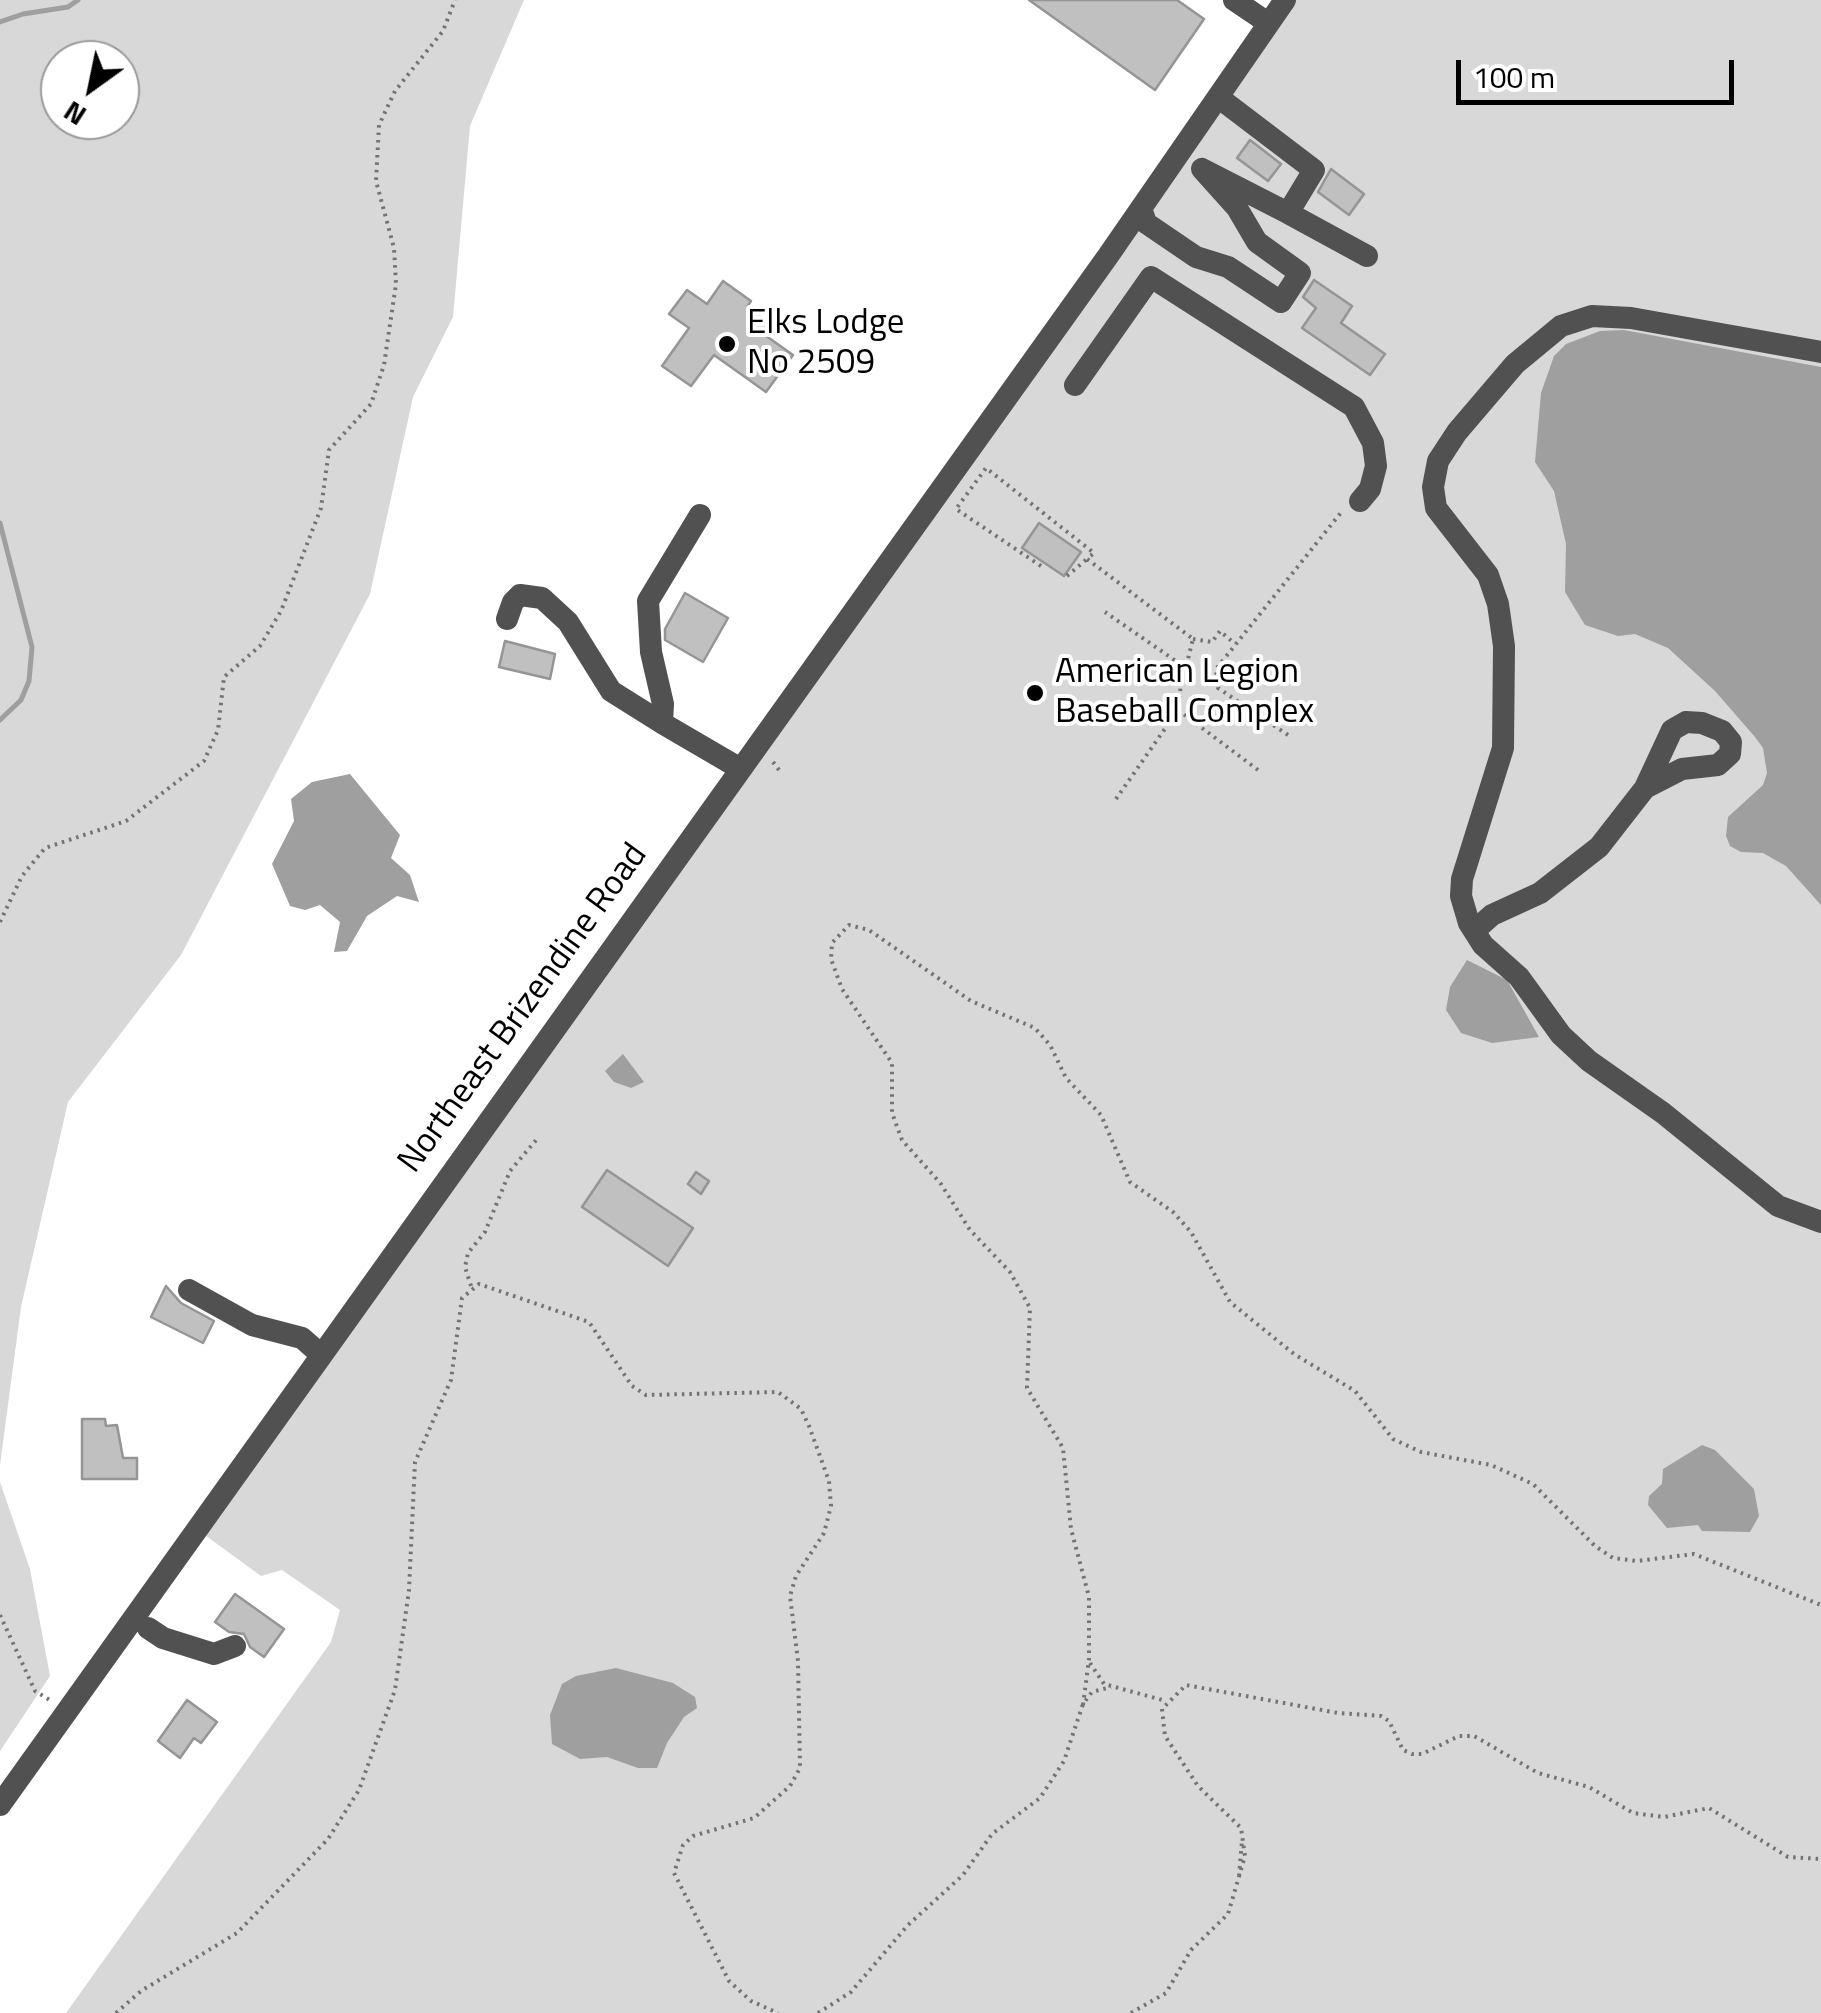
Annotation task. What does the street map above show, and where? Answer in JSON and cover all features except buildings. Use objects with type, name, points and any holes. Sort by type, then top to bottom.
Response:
[{"type":"street","points":[[1234,0],[1268,24]]},
{"type":"street","name":"Northeast Brizendine Road","points":[[0,1805],[1108,256],[1285,0]]},
{"type":"street","points":[[1218,97],[1314,170],[1288,213]]},
{"type":"street","points":[[1179,153],[1367,256]]},
{"type":"street","points":[[1141,208],[1146,223],[1196,257],[1228,266],[1281,302],[1300,273],[1257,242],[1202,169]]},
{"type":"street","points":[[1228,266],[1252,231]]},
{"type":"street","points":[[1075,385],[1151,277],[1354,408],[1374,444],[1376,466],[1370,488],[1360,501]]},
{"type":"street","points":[[1821,352],[1631,318],[1592,316],[1561,326],[1534,346],[1438,460],[1433,487],[1436,508],[1488,575],[1503,636],[1503,748],[1462,879],[1462,896],[1474,931],[1588,1061],[1663,1113],[1778,1206],[1821,1222]]},
{"type":"street","points":[[662,723],[664,704],[651,652],[648,601],[700,515]]},
{"type":"street","points":[[507,620],[512,602],[520,596],[542,598],[568,622],[610,691],[740,768]]},
{"type":"street","points":[[1474,931],[1492,915],[1540,893],[1571,870],[1623,820],[1644,788]]},
{"type":"street","points":[[189,1290],[252,1326],[302,1338],[320,1354]]},
{"type":"street","points":[[148,1628],[162,1638],[214,1654],[235,1646]]},
{"type":"path","points":[[0,922],[22,876],[46,848],[126,821],[204,760],[218,730],[224,677],[260,646],[281,611],[321,508],[329,450],[371,404],[384,365],[396,284],[394,248],[376,181],[379,125],[395,91],[443,31],[456,0]]},
{"type":"path","points":[[1041,566],[956,509],[986,468],[1094,552],[1067,576]]},
{"type":"path","points":[[1288,735],[1218,688],[1216,669],[1345,507],[1360,501]]},
{"type":"path","points":[[1087,559],[1193,639],[1212,642],[1220,631],[1236,644]]},
{"type":"path","points":[[1105,612],[1183,666]]},
{"type":"path","points":[[1116,798],[1178,710],[1183,666],[1190,657],[1193,639]]},
{"type":"path","points":[[1178,710],[1258,770]]},
{"type":"path","points":[[1083,1705],[1089,1659],[1089,1597],[1071,1529],[1062,1448],[1027,1388],[1030,1308],[1010,1272],[970,1230],[941,1184],[902,1140],[892,1112],[892,1063],[849,1001],[831,959],[832,943],[849,925],[856,923],[869,930],[971,1001],[1028,1024],[1044,1036],[1066,1078],[1107,1125],[1124,1174],[1136,1188],[1174,1212],[1191,1232],[1230,1302],[1294,1354],[1355,1391],[1394,1439],[1421,1452],[1490,1465],[1533,1484],[1594,1546],[1613,1558],[1637,1561],[1694,1554],[1821,1606]]},
{"type":"path","points":[[116,2013],[141,1991],[237,1933],[328,1839],[359,1790],[395,1690],[409,1590],[416,1462],[451,1380],[459,1306],[471,1286],[465,1267],[468,1252],[486,1232],[510,1171],[537,1139]]},
{"type":"path","points":[[471,1286],[493,1286],[589,1322],[604,1338],[627,1379],[646,1395],[778,1392],[800,1409],[809,1426],[829,1482],[831,1506],[824,1533],[796,1576],[790,1596],[797,1646],[800,1768],[790,1786],[754,1818],[693,1836],[682,1845],[674,1873],[729,1981],[751,2001],[778,2013]]},
{"type":"path","points":[[0,1614],[34,1691],[67,1710]]},
{"type":"path","points":[[1089,1659],[1096,1677],[1111,1687],[1166,1701]]},
{"type":"path","points":[[1131,2013],[1171,1987],[1190,1950],[1228,1914],[1246,1856],[1234,1819],[1198,1786],[1170,1745],[1163,1726],[1166,1701],[1180,1688],[1194,1684],[1338,1713],[1381,1716],[1388,1721],[1403,1750],[1412,1754],[1422,1754],[1459,1736],[1474,1736],[1538,1773],[1589,1787],[1633,1813],[1664,1817],[1709,1808],[1788,1857],[1821,1859]]},
{"type":"path","points":[[818,2013],[851,1992],[908,1924],[963,1875],[992,1834],[1050,1787],[1083,1705],[1092,1692],[1111,1687]]},
{"type":"shaded area","points":[[0,0],[524,0],[470,126],[453,317],[413,397],[370,594],[181,955],[68,1102],[21,1307],[0,1465]]},
{"type":"shaded area","points":[[1285,0],[1821,0],[1821,2013],[66,2013],[331,1642],[340,1610],[282,1570],[261,1576],[198,1530]]},
{"type":"shaded area","points":[[1624,330],[1821,367],[1821,905],[1786,866],[1763,853],[1741,852],[1730,846],[1726,836],[1728,817],[1763,785],[1767,773],[1763,748],[1755,737],[1715,691],[1668,648],[1635,634],[1618,636],[1585,625],[1565,592],[1566,544],[1554,491],[1535,462],[1541,393],[1554,356],[1566,344],[1600,331]]},
{"type":"shaded area","points":[[350,774],[400,835],[391,858],[410,875],[419,902],[397,896],[367,916],[347,951],[334,952],[340,922],[320,905],[305,910],[290,906],[272,864],[294,821],[291,799],[312,782]]},
{"type":"shaded area","points":[[1467,960],[1507,980],[1539,1037],[1492,1043],[1461,1033],[1446,1010],[1450,987]]},
{"type":"shaded area","points":[[623,1054],[644,1082],[631,1088],[614,1082],[605,1071]]},
{"type":"shaded area","points":[[1702,1445],[1715,1450],[1754,1489],[1759,1516],[1750,1532],[1702,1531],[1698,1525],[1667,1528],[1648,1505],[1649,1496],[1662,1484],[1663,1469]]},
{"type":"shaded area","points":[[0,1482],[30,1569],[50,1676],[0,1751]]},
{"type":"shaded area","points":[[616,1668],[673,1683],[695,1697],[697,1708],[684,1717],[657,1768],[638,1768],[607,1757],[580,1759],[552,1744],[550,1715],[562,1684],[576,1676]]},
{"type":"waterway","points":[[0,22],[68,7],[78,0]]},
{"type":"waterway","points":[[0,523],[32,647],[29,681],[21,700],[0,720]]},
{"type":"place","name":"Elks Lodge No 2509","points":[[727,344]]},
{"type":"place","name":"American Legion Baseball Complex","points":[[1035,693]]}]
